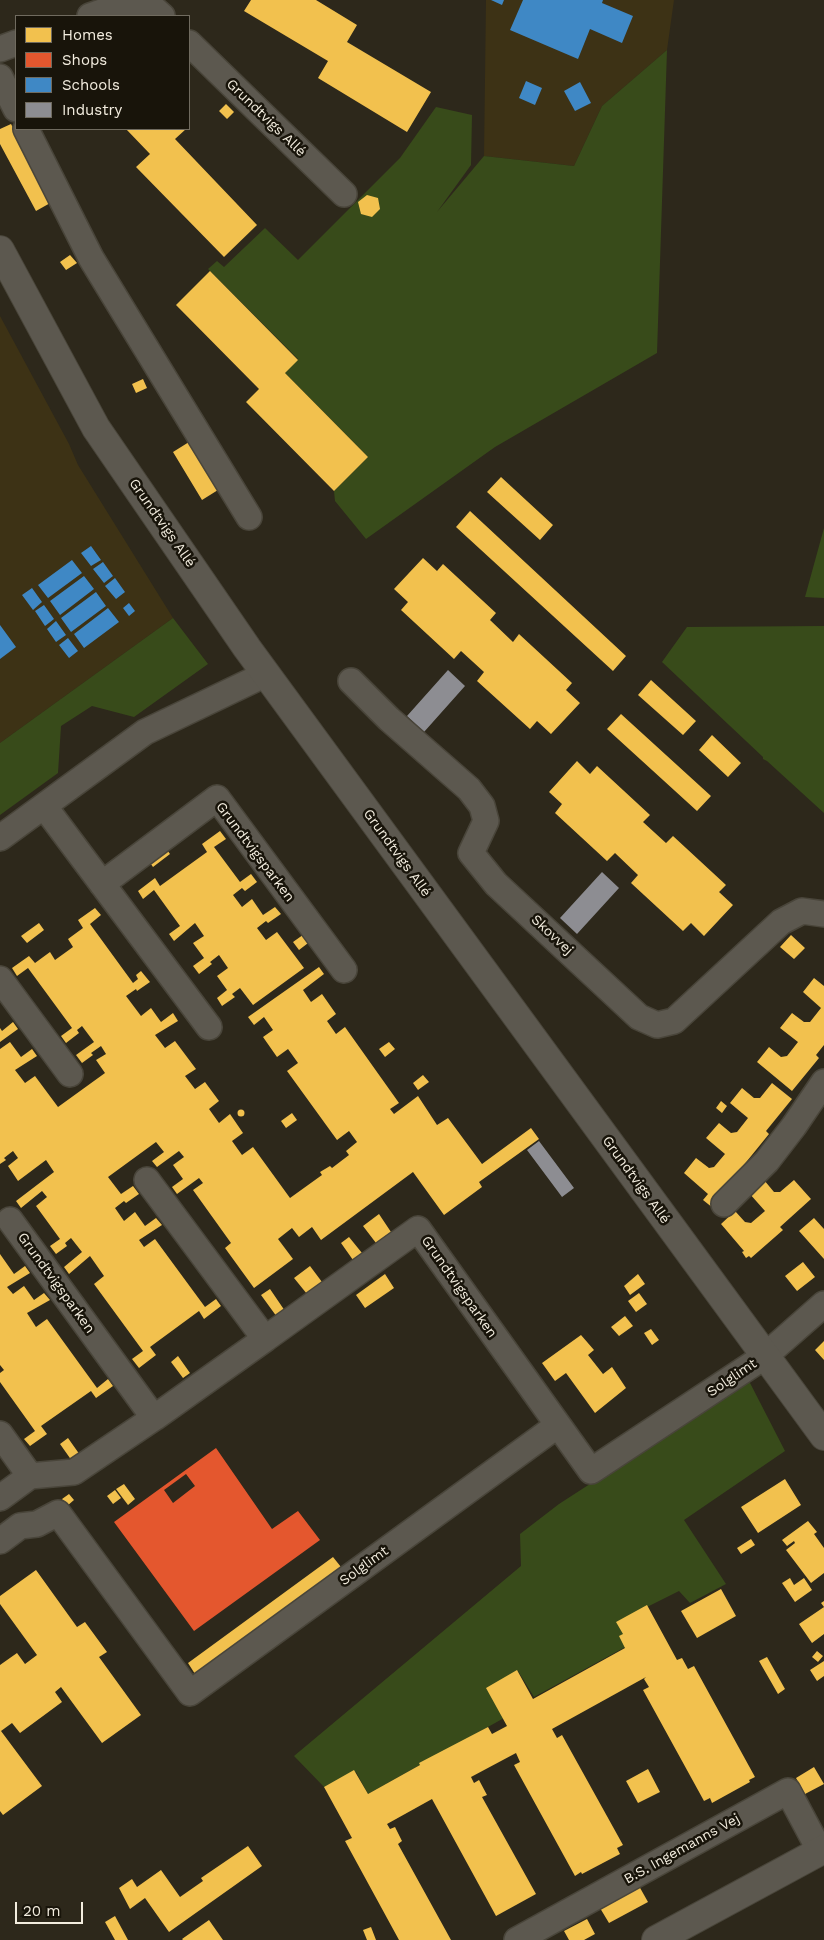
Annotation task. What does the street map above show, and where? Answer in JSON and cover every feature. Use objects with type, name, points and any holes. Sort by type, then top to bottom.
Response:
[{"type":"street","points":[[93,15],[127,3],[154,8],[161,15]]},
{"type":"street","points":[[0,49],[15,43]]},
{"type":"street","name":"Grundtvigs Allé","points":[[190,44],[344,194]]},
{"type":"street","points":[[0,77],[15,107]]},
{"type":"street","points":[[27,130],[91,258],[249,517]]},
{"type":"street","name":"Grundtvigs Allé","points":[[0,250],[96,428],[266,674],[824,1436]]},
{"type":"street","points":[[0,838],[145,732],[266,674]]},
{"type":"street","name":"Skovvej","points":[[350,681],[417,744],[469,789],[482,806],[486,821],[471,853],[496,884],[639,1017],[657,1025],[674,1021],[781,922],[802,911],[824,914]]},
{"type":"street","name":"Grundtvigsparken","points":[[102,884],[216,798],[344,970]]},
{"type":"street","points":[[44,806],[209,1028]]},
{"type":"street","points":[[0,979],[70,1074]]},
{"type":"street","points":[[724,1204],[767,1161],[820,1100]]},
{"type":"street","points":[[147,1180],[265,1339]]},
{"type":"street","name":"Grundtvigsparken","points":[[10,1220],[154,1418]]},
{"type":"street","name":"Grundtvigsparken","points":[[30,1476],[74,1472],[154,1418],[418,1229],[558,1425]]},
{"type":"street","points":[[765,1356],[824,1304]]},
{"type":"street","name":"Solglimt","points":[[0,1541],[20,1526],[37,1524],[58,1513],[190,1693],[558,1425],[591,1471],[765,1356]]},
{"type":"street","points":[[0,1434],[30,1476],[0,1498]]},
{"type":"street","name":"B.S. Ingemanns Vej","points":[[517,1940],[788,1791],[822,1850],[656,1940]]},
{"type":"shaded area","points":[[486,0],[674,0],[667,50],[602,106],[574,166],[484,156]]},
{"type":"shaded area","points":[[0,316],[69,444],[78,465],[173,618],[0,743]]},
{"type":"green space","points":[[667,50],[657,353],[495,447],[366,539],[335,501],[334,491],[368,457],[285,373],[298,359],[208,269],[217,261],[224,267],[265,228],[298,260],[400,158],[436,107],[472,115],[471,165],[437,212],[484,156],[574,166],[602,106]]},
{"type":"green space","points":[[824,528],[824,598],[805,597]]},
{"type":"green space","points":[[173,618],[208,664],[134,717],[92,706],[61,726],[58,773],[0,815],[0,743]]},
{"type":"green space","points":[[824,626],[824,813],[763,759],[662,662],[687,627]]},
{"type":"green space","points":[[749,1381],[785,1451],[684,1520],[726,1584],[690,1603],[679,1591],[617,1622],[629,1645],[534,1697],[518,1671],[488,1688],[504,1718],[368,1794],[356,1772],[326,1789],[294,1756],[521,1566],[520,1534],[559,1504]]},
{"type":"building: Homes","points":[[251,0],[316,0],[357,25],[347,42],[431,92],[407,132],[318,78],[328,61],[244,11]]},
{"type":"building: Homes","points":[[226,104],[234,112],[227,119],[219,111]]},
{"type":"building: Homes","points":[[11,124],[52,202],[36,211],[0,144],[0,129]]},
{"type":"building: Homes","points":[[127,130],[185,130],[175,139],[257,225],[224,257],[136,167],[150,154]]},
{"type":"building: Homes","points":[[367,195],[378,198],[380,209],[372,217],[361,214],[358,202]]},
{"type":"building: Homes","points":[[70,255],[77,263],[66,270],[60,262]]},
{"type":"building: Homes","points":[[210,271],[298,360],[285,373],[368,457],[334,491],[246,402],[259,389],[176,305]]},
{"type":"building: Homes","points":[[143,379],[147,388],[136,393],[132,384]]},
{"type":"building: Homes","points":[[189,442],[218,490],[202,500],[173,452]]},
{"type":"building: Homes","points":[[501,477],[553,525],[540,540],[487,492]]},
{"type":"building: Homes","points":[[470,511],[626,656],[613,671],[456,527]]},
{"type":"building: Homes","points":[[423,558],[437,571],[443,564],[496,613],[490,620],[513,642],[519,634],[572,683],[566,690],[580,703],[551,734],[537,721],[530,729],[477,681],[484,672],[461,651],[454,659],[401,610],[408,602],[394,589]]},
{"type":"building: Homes","points":[[651,680],[696,721],[683,735],[638,695]]},
{"type":"building: Homes","points":[[621,714],[711,796],[697,811],[607,729]]},
{"type":"building: Homes","points":[[712,735],[741,763],[728,777],[699,750]]},
{"type":"building: Homes","points":[[577,761],[590,774],[597,766],[650,815],[643,822],[666,843],[673,836],[726,885],[719,892],[733,905],[704,936],[691,923],[683,931],[631,883],[638,875],[615,853],[607,861],[555,813],[562,804],[549,792]]},
{"type":"building: Homes","points":[[220,831],[226,839],[214,847],[240,882],[251,874],[257,882],[245,891],[242,888],[233,895],[242,907],[252,899],[263,915],[275,907],[281,914],[268,923],[266,921],[257,928],[266,940],[277,932],[304,968],[253,1005],[240,988],[232,994],[235,997],[222,1006],[217,998],[227,990],[217,976],[228,968],[219,955],[210,962],[212,964],[199,974],[193,966],[204,958],[193,943],[204,936],[195,923],[174,941],[169,934],[180,926],[154,890],[143,899],[138,891],[155,878],[160,886],[207,852],[202,844]]},
{"type":"building: Homes","points":[[165,847],[170,854],[153,867],[148,860]]},
{"type":"building: Homes","points":[[95,908],[101,915],[90,924],[133,983],[138,979],[136,975],[141,971],[150,982],[126,996],[141,1016],[151,1008],[161,1022],[173,1013],[178,1021],[155,1035],[165,1048],[175,1041],[196,1069],[185,1076],[195,1089],[205,1082],[219,1101],[209,1109],[219,1123],[230,1114],[243,1133],[232,1141],[242,1155],[253,1147],[290,1198],[322,1175],[320,1172],[330,1166],[332,1168],[349,1155],[346,1151],[357,1142],[349,1131],[337,1140],[287,1071],[298,1063],[288,1049],[277,1057],[263,1037],[273,1030],[264,1017],[254,1025],[248,1017],[319,967],[324,974],[303,990],[311,1002],[322,994],[336,1014],[327,1021],[336,1034],[345,1027],[399,1103],[390,1109],[394,1114],[418,1096],[437,1125],[448,1118],[482,1164],[531,1128],[539,1139],[479,1182],[482,1187],[444,1215],[413,1172],[321,1240],[312,1227],[299,1237],[292,1228],[278,1239],[293,1259],[254,1288],[225,1248],[231,1243],[193,1190],[203,1183],[199,1178],[177,1194],[172,1187],[183,1179],[173,1165],[184,1157],[179,1151],[157,1167],[152,1161],[164,1152],[156,1142],[108,1177],[121,1194],[133,1186],[139,1194],[126,1203],[124,1201],[115,1208],[124,1221],[135,1212],[145,1226],[156,1218],[162,1225],[139,1240],[144,1247],[155,1239],[205,1307],[216,1299],[221,1306],[204,1319],[199,1311],[150,1347],[156,1355],[139,1368],[132,1359],[143,1351],[94,1284],[104,1276],[90,1256],[69,1274],[64,1267],[82,1252],[71,1238],[65,1243],[67,1246],[56,1254],[50,1246],[60,1239],[36,1206],[47,1197],[42,1191],[21,1208],[16,1201],[54,1172],[46,1160],[18,1181],[8,1166],[18,1158],[13,1151],[0,1164],[0,1049],[10,1042],[21,1057],[32,1049],[37,1056],[15,1070],[25,1083],[35,1076],[58,1107],[105,1073],[96,1060],[106,1054],[101,1046],[82,1063],[76,1055],[94,1042],[82,1026],[77,1030],[79,1033],[66,1043],[61,1036],[72,1028],[28,968],[17,976],[12,968],[29,956],[35,963],[50,952],[55,960],[73,947],[68,939],[83,928],[78,920]]},
{"type":"building: Homes","points":[[39,923],[44,930],[27,943],[21,936]]},
{"type":"building: Homes","points":[[307,932],[312,940],[299,950],[293,942]]},
{"type":"building: Homes","points":[[791,935],[805,948],[794,959],[780,947]]},
{"type":"building: Homes","points":[[814,978],[824,986],[824,1045],[816,1055],[819,1058],[792,1091],[757,1062],[769,1047],[781,1057],[787,1056],[798,1042],[780,1028],[792,1013],[804,1022],[810,1022],[821,1008],[803,992]]},
{"type":"building: Homes","points":[[13,1022],[18,1029],[0,1042],[0,1028],[2,1031]]},
{"type":"building: Homes","points":[[389,1042],[395,1049],[385,1057],[379,1049]]},
{"type":"building: Homes","points":[[423,1075],[429,1082],[418,1090],[413,1083]]},
{"type":"building: Homes","points":[[772,1083],[792,1099],[766,1131],[769,1134],[743,1166],[746,1169],[713,1208],[703,1200],[708,1194],[684,1173],[696,1158],[709,1168],[714,1167],[725,1154],[706,1138],[719,1123],[731,1133],[737,1132],[748,1118],[730,1103],[742,1088],[754,1098],[760,1098]]},
{"type":"building: Homes","points":[[721,1101],[727,1106],[722,1113],[716,1108]]},
{"type":"building: Homes","points":[[241,1109],[245,1113],[241,1117],[237,1113]]},
{"type":"building: Homes","points":[[292,1113],[297,1120],[286,1128],[281,1121]]},
{"type":"building: Homes","points":[[764,1180],[774,1192],[780,1192],[794,1180],[811,1199],[780,1227],[783,1230],[751,1258],[749,1256],[746,1258],[742,1252],[744,1251],[721,1224],[735,1211],[745,1222],[751,1223],[765,1211],[749,1193]]},
{"type":"building: Homes","points":[[379,1214],[391,1232],[376,1243],[363,1226]]},
{"type":"building: Homes","points":[[814,1218],[824,1229],[824,1259],[799,1231]]},
{"type":"building: Homes","points":[[349,1237],[362,1253],[353,1260],[341,1243]]},
{"type":"building: Homes","points":[[0,1254],[14,1274],[25,1266],[30,1273],[7,1287],[13,1294],[24,1286],[34,1300],[44,1293],[50,1300],[27,1313],[36,1327],[47,1319],[97,1388],[108,1379],[113,1386],[96,1398],[91,1391],[41,1426],[47,1434],[30,1446],[24,1439],[35,1431],[0,1382],[0,1373],[4,1370],[0,1365]]},
{"type":"building: Homes","points":[[803,1262],[815,1277],[797,1291],[785,1276]]},
{"type":"building: Homes","points":[[310,1266],[322,1282],[307,1294],[294,1278]]},
{"type":"building: Homes","points":[[385,1274],[394,1288],[365,1308],[356,1295]]},
{"type":"building: Homes","points":[[638,1274],[645,1284],[630,1295],[624,1286]]},
{"type":"building: Homes","points":[[270,1289],[285,1311],[277,1317],[261,1295]]},
{"type":"building: Homes","points":[[639,1293],[647,1304],[636,1312],[628,1301]]},
{"type":"building: Homes","points":[[625,1316],[633,1326],[619,1336],[611,1327]]},
{"type":"building: Homes","points":[[651,1329],[659,1340],[652,1345],[644,1333]]},
{"type":"building: Homes","points":[[581,1335],[594,1350],[588,1355],[603,1374],[612,1367],[626,1388],[595,1413],[566,1373],[555,1381],[542,1363]]},
{"type":"building: Homes","points":[[824,1341],[824,1360],[815,1350]]},
{"type":"building: Homes","points":[[178,1356],[190,1373],[183,1378],[171,1362]]},
{"type":"building: Homes","points":[[68,1438],[80,1455],[72,1461],[60,1444]]},
{"type":"building: Homes","points":[[785,1479],[801,1505],[758,1533],[741,1507]]},
{"type":"building: Homes","points":[[124,1484],[135,1499],[128,1505],[116,1489]]},
{"type":"building: Homes","points":[[115,1490],[121,1498],[113,1504],[107,1496]]},
{"type":"building: Homes","points":[[69,1494],[74,1500],[67,1506],[62,1499]]},
{"type":"building: Homes","points":[[808,1521],[817,1532],[814,1534],[824,1548],[824,1573],[811,1583],[786,1550],[795,1543],[794,1541],[787,1546],[782,1540]]},
{"type":"building: Homes","points":[[751,1539],[755,1545],[741,1554],[737,1548]]},
{"type":"building: Homes","points":[[333,1557],[341,1567],[195,1674],[188,1663]]},
{"type":"building: Homes","points":[[36,1570],[77,1627],[85,1622],[107,1652],[99,1657],[141,1715],[102,1743],[61,1687],[55,1692],[62,1702],[20,1733],[12,1723],[1,1731],[42,1786],[3,1815],[0,1811],[0,1665],[17,1653],[25,1664],[37,1655],[0,1604],[0,1596]]},
{"type":"building: Homes","points":[[790,1578],[794,1585],[804,1578],[812,1590],[795,1602],[782,1583]]},
{"type":"building: Homes","points":[[721,1589],[736,1616],[697,1638],[681,1611]]},
{"type":"building: Homes","points":[[647,1605],[677,1660],[682,1658],[688,1669],[694,1666],[755,1777],[749,1780],[750,1782],[712,1803],[710,1798],[704,1801],[643,1690],[649,1687],[644,1679],[646,1677],[552,1729],[557,1738],[562,1735],[623,1845],[617,1848],[620,1854],[575,1876],[514,1765],[520,1762],[516,1753],[471,1777],[474,1783],[479,1780],[487,1795],[482,1797],[536,1894],[496,1916],[432,1799],[387,1824],[390,1829],[395,1827],[402,1841],[398,1844],[451,1940],[399,1940],[345,1841],[352,1838],[324,1787],[354,1770],[368,1794],[420,1765],[419,1763],[488,1727],[492,1734],[507,1726],[486,1688],[517,1670],[533,1699],[625,1648],[619,1636],[623,1634],[616,1622]]},
{"type":"building: Homes","points":[[824,1607],[824,1634],[812,1643],[799,1624]]},
{"type":"building: Homes","points":[[817,1651],[823,1656],[818,1662],[812,1657]]},
{"type":"building: Homes","points":[[767,1657],[785,1689],[778,1694],[759,1661]]},
{"type":"building: Homes","points":[[824,1661],[824,1676],[817,1681],[810,1670]]},
{"type":"building: Homes","points":[[814,1767],[824,1784],[805,1794],[796,1778]]},
{"type":"building: Homes","points":[[648,1769],[660,1792],[638,1803],[626,1781]]},
{"type":"building: Homes","points":[[248,1846],[262,1866],[169,1932],[145,1898],[130,1909],[119,1888],[132,1879],[137,1887],[161,1870],[180,1897],[203,1881],[201,1878]]},
{"type":"building: Homes","points":[[639,1886],[648,1902],[609,1923],[600,1908]]},
{"type":"building: Homes","points":[[115,1916],[128,1940],[115,1940],[105,1922]]},
{"type":"building: Homes","points":[[587,1919],[595,1934],[584,1940],[569,1940],[564,1931]]},
{"type":"building: Homes","points":[[209,1920],[223,1940],[182,1939]]},
{"type":"building: Homes","points":[[371,1927],[376,1940],[367,1940],[363,1930]]},
{"type":"building: Shops","points":[[216,1448],[272,1529],[298,1511],[320,1540],[194,1631],[114,1522]],"holes":[[[186,1474],[195,1486],[173,1503],[164,1490]]]},
{"type":"building: Schools","points":[[491,0],[504,0],[502,5]]},
{"type":"building: Schools","points":[[523,0],[603,0],[602,3],[633,16],[622,43],[590,29],[578,59],[510,30]]},
{"type":"building: Schools","points":[[526,81],[542,88],[535,105],[519,98]]},
{"type":"building: Schools","points":[[580,82],[591,103],[575,111],[564,91]]},
{"type":"building: Schools","points":[[91,546],[101,560],[91,566],[81,553]]},
{"type":"building: Schools","points":[[72,560],[82,573],[48,598],[38,585]]},
{"type":"building: Schools","points":[[103,562],[113,576],[104,583],[93,569]]},
{"type":"building: Schools","points":[[84,576],[94,589],[60,615],[50,601]]},
{"type":"building: Schools","points":[[115,578],[125,592],[116,599],[105,586]]},
{"type":"building: Schools","points":[[32,588],[42,602],[33,610],[22,595]]},
{"type":"building: Schools","points":[[96,592],[106,606],[71,632],[61,618]]},
{"type":"building: Schools","points":[[129,603],[135,611],[129,616],[123,608]]},
{"type":"building: Schools","points":[[44,605],[54,619],[45,626],[35,611]]},
{"type":"building: Schools","points":[[108,608],[119,622],[84,648],[74,634]]},
{"type":"building: Schools","points":[[56,621],[66,635],[56,642],[47,629]]},
{"type":"building: Schools","points":[[0,625],[16,647],[0,659]]},
{"type":"building: Schools","points":[[68,638],[78,651],[69,658],[59,645]]},
{"type":"building: Industry","points":[[448,670],[465,686],[424,732],[407,716]]},
{"type":"building: Industry","points":[[602,872],[619,888],[577,934],[560,918]]},
{"type":"building: Industry","points":[[539,1141],[574,1188],[562,1197],[527,1150]]}]
